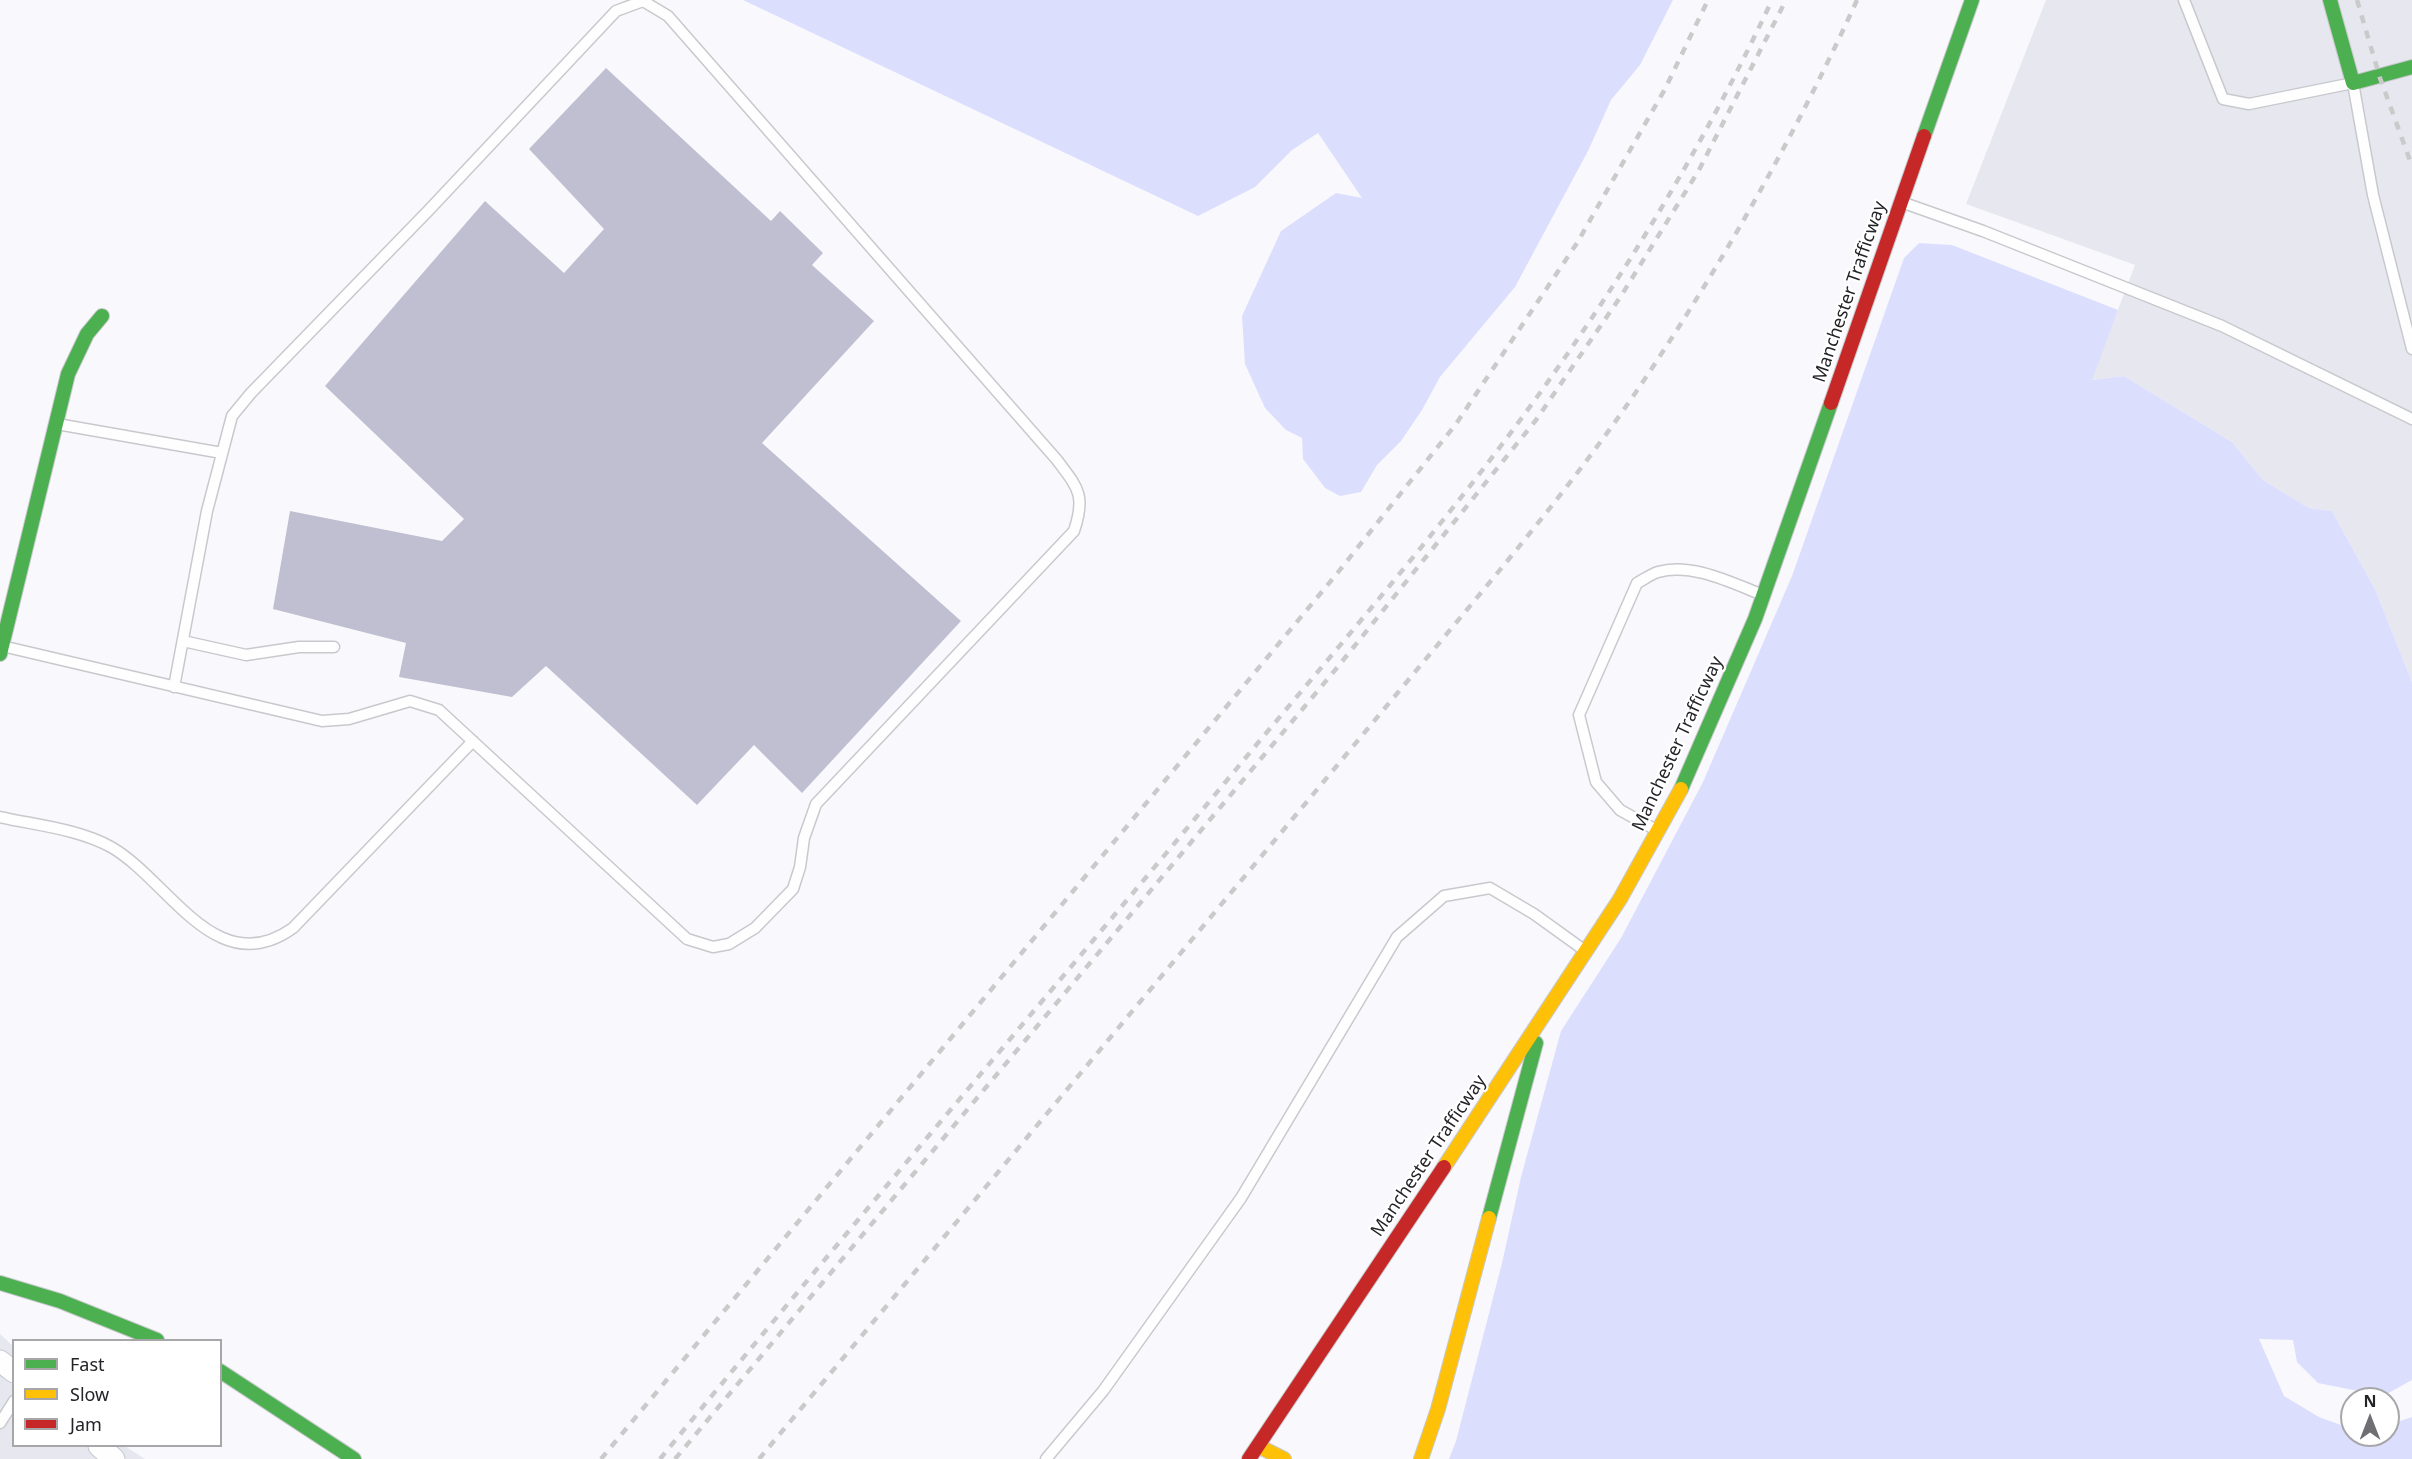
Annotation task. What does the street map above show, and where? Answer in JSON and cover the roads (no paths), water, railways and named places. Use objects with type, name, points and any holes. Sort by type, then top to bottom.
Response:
[{"type":"main road","name":"Manchester Trafficway","points":[[1249,1459],[1542,1020],[1620,899],[1658,832],[1713,722],[1763,595],[1972,0]]},
{"type":"main road","points":[[2330,0],[2353,82],[2412,67]]},
{"type":"main road","points":[[1,650],[68,374],[87,334],[102,316]]},
{"type":"main road","points":[[1421,1459],[1438,1409],[1542,1020]]},
{"type":"main road","points":[[0,1283],[28,1290],[108,1318],[153,1339]]},
{"type":"main road","points":[[222,1372],[354,1459]]},
{"type":"main road","points":[[1258,1446],[1284,1459]]},
{"type":"street","points":[[0,1361],[12,1370]]},
{"type":"street","points":[[100,1447],[114,1459]]},
{"type":"lane","points":[[2184,0],[2223,99],[2249,104],[2353,82],[2373,195],[2412,349]]},
{"type":"lane","points":[[1,650],[322,721],[349,719],[410,701],[439,710],[687,939],[713,947],[729,944],[756,928],[792,889],[800,867],[804,838],[816,804],[1074,531],[1082,508],[1076,487],[1050,451],[668,16],[643,1],[616,11],[428,212],[251,393],[232,416],[207,511],[174,687]]},
{"type":"lane","points":[[1900,202],[1983,231],[2222,326],[2412,419]]},
{"type":"lane","points":[[56,424],[222,453]]},
{"type":"lane","points":[[1658,832],[1620,810],[1596,783],[1579,715],[1637,583],[1658,572],[1684,570],[1722,580],[1763,595]]},
{"type":"lane","points":[[183,641],[246,655],[299,647],[334,647]]},
{"type":"lane","points":[[0,817],[81,836],[110,846],[133,863],[209,932],[231,943],[252,943],[280,938],[294,928],[473,741]]},
{"type":"lane","points":[[1046,1459],[1103,1391],[1241,1198],[1397,937],[1444,896],[1490,888],[1534,914],[1586,952]]},
{"type":"lane","points":[[0,1423],[12,1404]]},
{"type":"railway","points":[[601,1459],[1335,576],[1456,424],[1577,243],[1665,89],[1708,0]]},
{"type":"railway","points":[[660,1459],[1362,620],[1503,442],[1603,302],[1664,204],[1721,103],[1772,0]]},
{"type":"railway","points":[[675,1459],[1336,669],[1536,420],[1621,296],[1699,170],[1786,0]]},
{"type":"railway","points":[[759,1459],[1480,594],[1580,470],[1667,345],[1755,200],[1808,101],[1857,0]]},
{"type":"railway","points":[[2357,0],[2380,78],[2412,166]]}]
